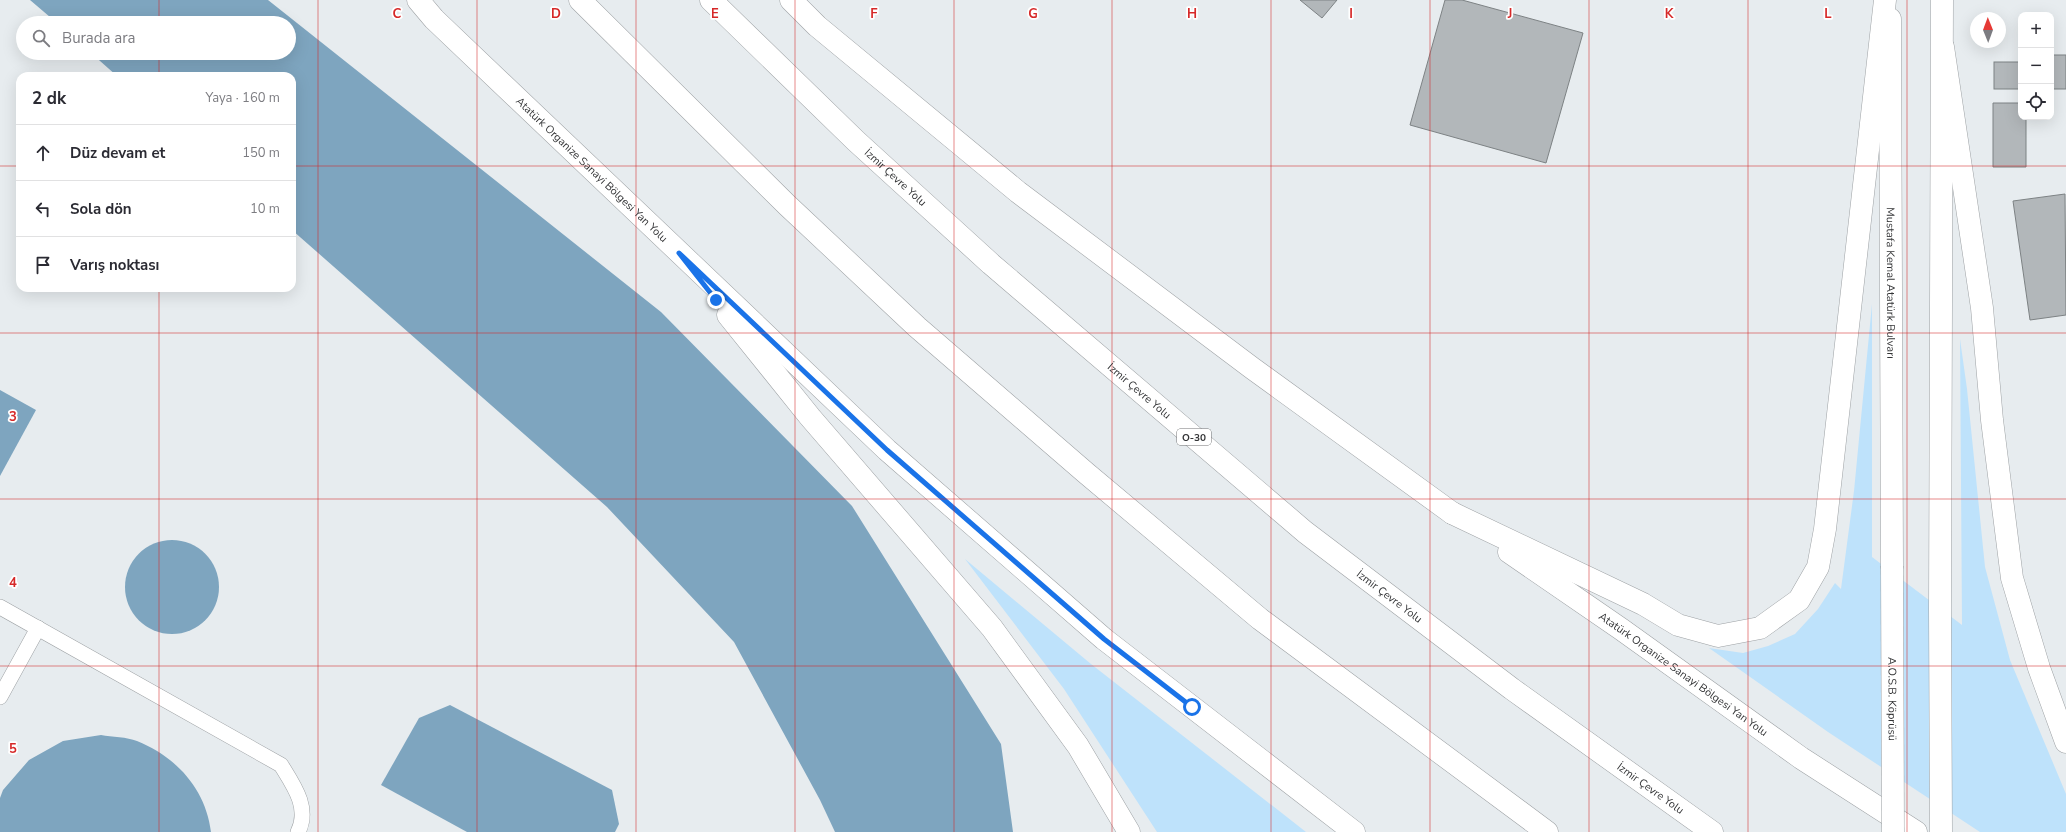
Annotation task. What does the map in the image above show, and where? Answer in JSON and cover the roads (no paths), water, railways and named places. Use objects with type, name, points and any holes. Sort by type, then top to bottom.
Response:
[{"type":"main road","name":"Atatürk Organize Sanayi Bölgesi Yan Yolu","points":[[418,0],[434,19],[887,450],[1104,639],[1354,832]]},
{"type":"main road","points":[[580,0],[787,205],[912,321],[1086,473],[1260,619],[1546,832]]},
{"type":"main road","name":"İzmir Çevre Yolu","points":[[711,0],[856,140],[991,264],[1305,532],[1512,689],[1712,832]]},
{"type":"main road","points":[[791,0],[817,26],[1018,192],[1246,363],[1452,513],[1643,604],[1678,625],[1718,636],[1760,628],[1799,600],[1818,567],[1825,529],[1885,0]]},
{"type":"main road","name":"Mustafa Kemal Atatürk Bulvarı","points":[[1890,0],[1892,566]]},
{"type":"main road","points":[[1941,832],[1940,609],[1942,0]]},
{"type":"main road","points":[[1942,47],[1982,308],[1992,420],[2012,578],[2039,668],[2066,742]]},
{"type":"main road","points":[[679,253],[810,417],[992,628],[1078,746],[1129,832]]},
{"type":"main road","name":"Atatürk Organize Sanayi Bölgesi Yan Yolu","points":[[1452,513],[1622,629],[1801,758],[1916,832]]},
{"type":"main road","name":"A.O.S.B. Köprüsü","points":[[1892,566],[1893,832]]},
{"type":"lane","points":[[0,607],[281,765],[295,787],[301,802],[303,822],[298,832]]},
{"type":"lane","points":[[0,697],[38,628]]}]
